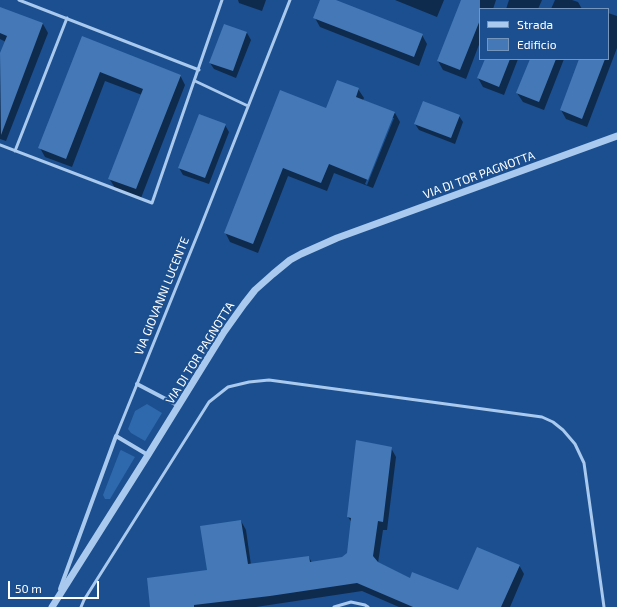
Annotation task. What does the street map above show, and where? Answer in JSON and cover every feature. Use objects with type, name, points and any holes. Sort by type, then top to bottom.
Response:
[{"type":"street","name":"VIA DI TOR PAGNOTTA","points":[[54,605],[179,406],[213,348],[244,304],[263,282],[290,260],[337,238],[617,136]]},
{"type":"street","points":[[136,384],[179,406]]},
{"type":"street","points":[[116,436],[148,455]]},
{"type":"street","name":"VIA GIOVANNI LUCENTE","points":[[54,605],[116,436]]},
{"type":"lane","points":[[20,0],[199,70]]},
{"type":"lane","points":[[0,146],[152,203],[222,0]]},
{"type":"lane","name":"VIA GIOVANNI LUCENTE","points":[[116,436],[290,0]]},
{"type":"lane","points":[[15,151],[67,18]]},
{"type":"lane","points":[[195,81],[248,106]]},
{"type":"lane","points":[[81,607],[210,402],[228,387],[249,382],[269,380],[542,417],[553,422],[576,444],[584,463],[604,607]]},
{"type":"lane","points":[[334,607],[351,602],[368,607]]},
{"type":"shaded area","points":[[147,404],[162,413],[145,441],[131,433],[128,429],[135,411]]},
{"type":"shaded area","points":[[121,450],[135,457],[110,499],[105,499],[103,495]]},
{"type":"building","points":[[320,0],[336,0],[423,34],[414,57],[313,18]]},
{"type":"building","points":[[461,0],[480,0],[479,22],[460,70],[437,61]]},
{"type":"building","points":[[0,7],[43,23],[1,135],[0,53],[7,36],[0,33]]},
{"type":"building","points":[[224,24],[247,32],[233,71],[209,63]]},
{"type":"building","points":[[82,36],[181,75],[136,189],[108,179],[143,89],[100,72],[66,159],[38,148]]},
{"type":"building","points":[[485,60],[510,60],[499,87],[477,78]]},
{"type":"building","points":[[530,60],[556,60],[539,102],[516,93]]},
{"type":"building","points":[[579,60],[605,60],[582,119],[560,110]]},
{"type":"building","points":[[337,80],[359,88],[356,97],[395,112],[368,180],[329,164],[321,183],[283,168],[253,244],[224,233],[280,90],[326,108]]},
{"type":"building","points":[[423,101],[460,115],[451,138],[414,124]]},
{"type":"building","points":[[199,114],[226,124],[205,178],[178,168]]},
{"type":"building","points":[[356,440],[392,447],[383,522],[378,521],[373,556],[378,562],[410,578],[412,572],[458,590],[477,547],[520,565],[501,607],[413,607],[357,583],[270,596],[194,605],[194,607],[150,607],[147,578],[207,570],[200,526],[241,520],[248,564],[309,556],[310,562],[342,557],[347,553],[351,518],[347,517]]}]
